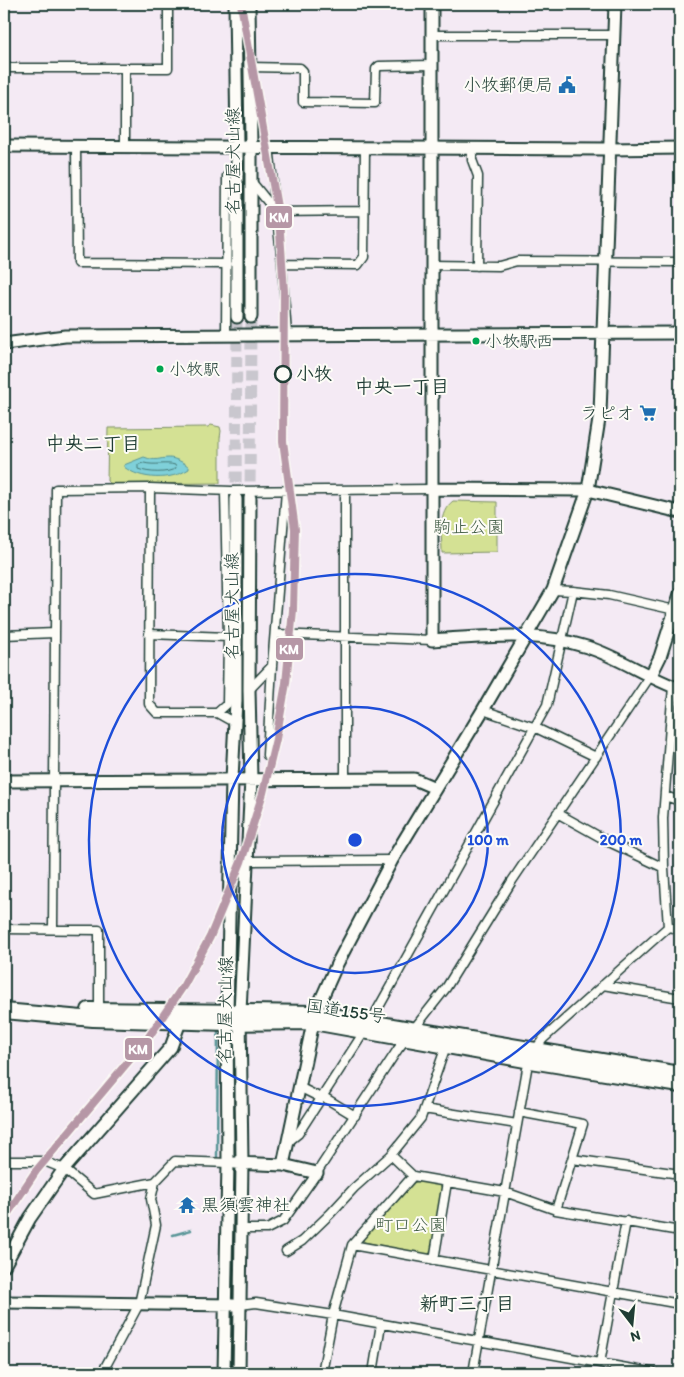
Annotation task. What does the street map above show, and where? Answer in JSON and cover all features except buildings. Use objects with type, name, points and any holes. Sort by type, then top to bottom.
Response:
[{"type":"highway","name":"国道155号","points":[[4,1007],[234,1017],[314,1018],[533,1056],[680,1085]]},
{"type":"highway","name":"国道155号","points":[[4,1011],[93,1019],[180,1022],[234,1017]]},
{"type":"highway","name":"国道155号","points":[[410,1035],[446,1046],[680,1074]]},
{"type":"street","points":[[4,68],[168,68],[168,4]]},
{"type":"street","name":"名古屋犬山線","points":[[235,4],[237,317]]},
{"type":"street","name":"名古屋犬山線","points":[[249,4],[251,146],[250,317]]},
{"type":"street","points":[[432,4],[432,640]]},
{"type":"street","points":[[282,1165],[314,1018],[346,947],[392,860],[553,590],[588,490],[600,413],[615,4]]},
{"type":"street","points":[[432,36],[614,36]]},
{"type":"street","points":[[250,67],[300,68],[303,71],[304,102],[375,103],[376,69],[379,66],[432,66]]},
{"type":"street","points":[[125,68],[125,146]]},
{"type":"street","points":[[4,146],[680,148]]},
{"type":"street","points":[[76,146],[78,263],[227,264]]},
{"type":"street","points":[[269,146],[288,335]]},
{"type":"street","points":[[282,264],[358,265],[364,257],[365,148]]},
{"type":"street","points":[[472,148],[472,160],[478,176],[477,266]]},
{"type":"street","points":[[226,335],[227,176]]},
{"type":"street","points":[[251,181],[276,212]]},
{"type":"street","points":[[276,212],[364,211]]},
{"type":"street","points":[[431,265],[499,266],[517,261],[680,262]]},
{"type":"street","points":[[4,344],[65,336],[680,334]]},
{"type":"street","points":[[52,929],[56,489],[150,488],[225,491],[588,490],[680,512]]},
{"type":"street","points":[[150,488],[148,704],[157,713],[217,713],[235,723]]},
{"type":"street","points":[[345,490],[345,779]]},
{"type":"street","points":[[217,713],[227,704],[228,637],[225,491]]},
{"type":"street","points":[[267,755],[286,491]]},
{"type":"street","name":"名古屋犬山線","points":[[236,498],[236,701],[232,779],[234,1017],[242,1162],[239,1373]]},
{"type":"street","name":"名古屋犬山線","points":[[224,1373],[228,1163],[234,1017],[247,861],[251,779],[249,690],[250,498]]},
{"type":"street","points":[[553,590],[609,595],[675,610]]},
{"type":"street","points":[[288,1142],[298,1134],[367,1027],[536,728],[547,705],[573,591]]},
{"type":"street","points":[[241,1230],[267,1229],[282,1221],[317,1173],[398,1049],[446,988],[512,881],[651,675],[660,657],[680,594]]},
{"type":"street","points":[[4,635],[55,633]]},
{"type":"street","points":[[149,634],[228,637]]},
{"type":"street","points":[[275,634],[432,640],[526,635],[562,640],[587,647],[677,688],[663,818],[668,927]]},
{"type":"street","points":[[249,690],[272,666]]},
{"type":"street","points":[[227,689],[236,701]]},
{"type":"street","points":[[483,710],[536,728],[596,757]]},
{"type":"street","points":[[4,781],[414,779],[435,788]]},
{"type":"street","points":[[665,796],[680,801]]},
{"type":"street","points":[[557,814],[664,868]]},
{"type":"street","points":[[247,861],[392,860]]},
{"type":"street","points":[[668,927],[680,929]]},
{"type":"street","points":[[472,1373],[527,1069],[543,1039],[668,927]]},
{"type":"street","points":[[4,928],[99,930],[99,1010]]},
{"type":"street","points":[[603,984],[680,998]]},
{"type":"street","points":[[4,1266],[30,1218],[64,1169],[172,1047],[180,1022]]},
{"type":"street","points":[[286,1251],[302,1241],[354,1188],[390,1155],[421,1118],[446,1046]]},
{"type":"street","points":[[299,1087],[322,1097],[355,1116]]},
{"type":"street","points":[[424,1109],[517,1124]]},
{"type":"street","points":[[519,1112],[583,1124],[556,1210]]},
{"type":"street","points":[[390,1155],[414,1176],[505,1192],[556,1210],[680,1231]]},
{"type":"street","points":[[572,1159],[680,1174]]},
{"type":"street","points":[[4,1161],[44,1161],[64,1169],[94,1194],[154,1182],[175,1161],[242,1162],[282,1165],[317,1173]]},
{"type":"street","points":[[322,1373],[333,1315],[352,1244],[414,1176]]},
{"type":"street","points":[[102,1373],[139,1304],[156,1225],[151,1199],[154,1182]]},
{"type":"street","points":[[434,1260],[447,1182]]},
{"type":"street","points":[[600,1363],[626,1221]]},
{"type":"street","points":[[352,1244],[491,1271],[680,1304]]},
{"type":"street","points":[[4,1302],[226,1306],[256,1302],[655,1373]]},
{"type":"street","points":[[372,1373],[381,1324]]},
{"type":"green space","points":[[211,425],[220,427],[221,431],[220,483],[111,484],[107,481],[108,428],[208,427]]},
{"type":"green space","name":"駒止公園","points":[[453,501],[497,502],[497,552],[442,553],[442,518]]},
{"type":"green space","name":"町口公園","points":[[419,1180],[441,1185],[444,1188],[432,1252],[429,1255],[364,1242],[363,1239],[415,1182]]},
{"type":"water","points":[[144,457],[155,460],[174,459],[185,464],[189,469],[173,476],[147,477],[124,467],[124,465]]},
{"type":"waterway","points":[[217,1157],[218,1030]]},
{"type":"waterway","points":[[173,1235],[191,1230]]},
{"type":"waterway","points":[[97,1373],[128,1316]]},
{"type":"tunnel","points":[[236,499],[237,317]]},
{"type":"tunnel","points":[[250,498],[251,317]]},
{"type":"transit line","name":"KM","points":[[4,1219],[36,1171],[148,1038],[184,985],[210,937],[241,862],[263,793],[276,739],[286,683],[293,610],[295,529],[283,441],[284,291],[279,218],[241,4]]},
{"type":"place","name":"小牧郵便局","points":[[567,85]]},
{"type":"place","name":"小牧駅西","points":[[476,341]]},
{"type":"place","name":"小牧駅","points":[[160,369]]},
{"type":"place","name":"小牧","points":[[283,374]]},
{"type":"place","name":"ラピオ","points":[[648,413]]},
{"type":"place","name":"黒須雲神社","points":[[187,1205]]},
{"type":"district","name":"中央一丁目","points":[[402,386]]},
{"type":"district","name":"中央二丁目","points":[[93,443]]},
{"type":"district","name":"新町三丁目","points":[[467,1303]]}]
